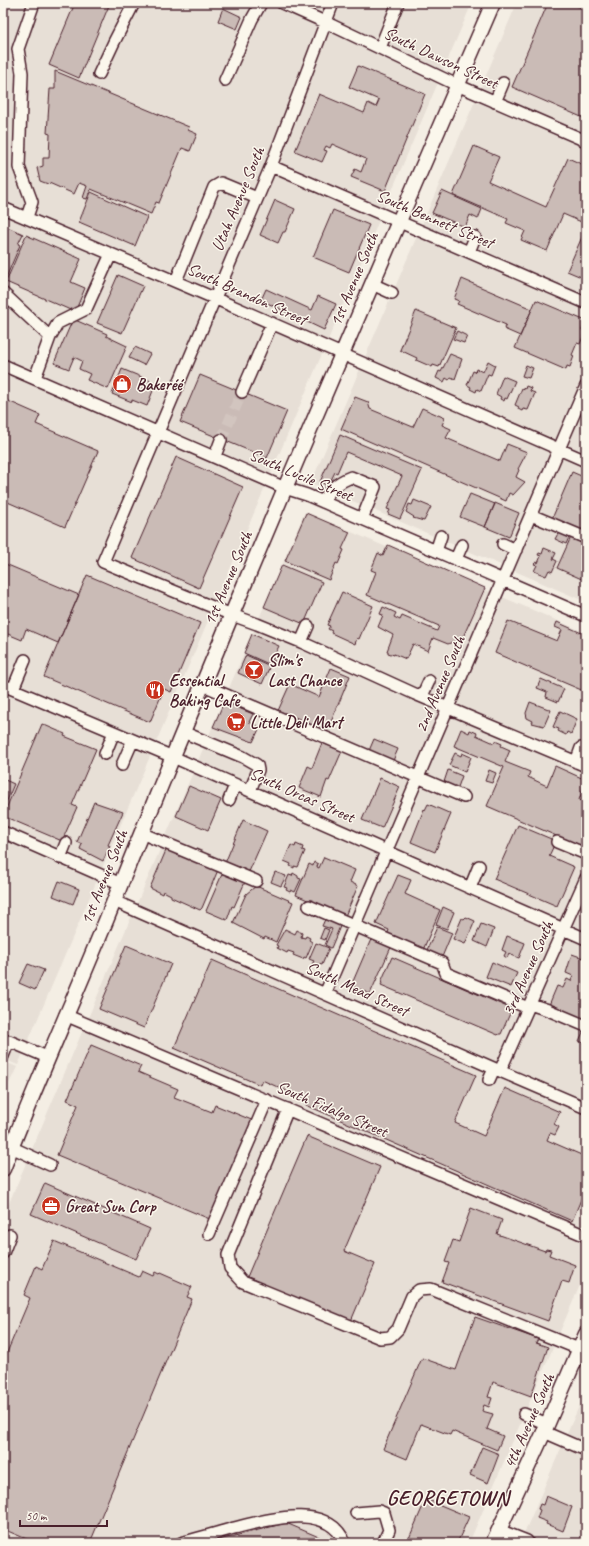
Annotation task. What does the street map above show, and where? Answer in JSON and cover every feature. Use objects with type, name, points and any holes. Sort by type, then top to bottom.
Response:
[{"type":"main road","name":"1st Avenue South","points":[[3,1169],[47,1057],[114,901],[172,756],[398,221],[493,3]]},
{"type":"main road","name":"4th Avenue South","points":[[493,1543],[581,1355],[586,1334]]},
{"type":"street","points":[[27,217],[32,202],[19,167],[22,72],[18,49],[34,3]]},
{"type":"street","points":[[99,74],[134,3]]},
{"type":"street","points":[[225,80],[252,19],[262,3]]},
{"type":"street","name":"South Dawson Street","points":[[282,3],[457,85],[586,141]]},
{"type":"street","name":"Utah Avenue South","points":[[232,616],[103,562],[271,166],[333,3]]},
{"type":"street","points":[[380,48],[398,3]]},
{"type":"street","points":[[495,102],[503,83]]},
{"type":"street","name":"South Bennett Street","points":[[271,166],[586,303]]},
{"type":"street","points":[[176,281],[214,187],[221,183],[257,198]]},
{"type":"street","name":"South Brandon Street","points":[[3,208],[176,281],[586,461]]},
{"type":"street","points":[[469,252],[475,237]]},
{"type":"street","points":[[35,378],[50,337],[58,323],[86,309],[111,254]]},
{"type":"street","points":[[372,284],[392,293]]},
{"type":"street","points":[[3,293],[50,337]]},
{"type":"street","points":[[242,392],[272,323]]},
{"type":"street","name":"South Lucile Street","points":[[3,365],[158,431],[285,488],[323,502],[436,550],[586,616]]},
{"type":"street","name":"2nd Avenue South","points":[[325,994],[586,386]]},
{"type":"street","points":[[215,456],[221,440]]},
{"type":"street","points":[[323,502],[330,490],[340,482],[351,477],[375,488],[362,519]]},
{"type":"street","points":[[531,515],[586,538]]},
{"type":"street","points":[[436,550],[441,536]]},
{"type":"street","points":[[503,544],[516,550]]},
{"type":"street","points":[[456,559],[462,545]]},
{"type":"street","points":[[232,616],[300,642],[416,697],[448,708],[581,764],[581,748]]},
{"type":"street","points":[[300,642],[308,626]]},
{"type":"street","points":[[8,687],[25,660]]},
{"type":"street","points":[[416,697],[429,681]]},
{"type":"street","points":[[203,685],[464,797]]},
{"type":"street","name":"South Orcas Street","points":[[8,687],[172,756],[586,939]]},
{"type":"street","points":[[105,754],[114,732]]},
{"type":"street","points":[[183,732],[243,757],[257,765],[258,770],[250,791]]},
{"type":"street","points":[[122,765],[133,740]]},
{"type":"street","points":[[229,800],[235,785]]},
{"type":"street","points":[[3,832],[121,884]]},
{"type":"street","points":[[141,834],[256,881]]},
{"type":"street","points":[[557,842],[586,854]]},
{"type":"street","points":[[60,858],[66,843]]},
{"type":"street","points":[[470,888],[479,866]]},
{"type":"street","name":"3rd Avenue South","points":[[489,1080],[497,1070],[529,1006],[586,878]]},
{"type":"street","name":"South Mead Street","points":[[114,901],[325,994],[384,1015],[473,1054],[497,1070],[586,1108]]},
{"type":"street","points":[[309,906],[442,963],[446,972],[529,1006],[548,1010],[586,1026]]},
{"type":"street","name":"South Fidalgo Street","points":[[65,1015],[586,1236]]},
{"type":"street","points":[[3,1056],[9,1041],[47,1057]]},
{"type":"street","points":[[209,1234],[267,1100]]},
{"type":"street","points":[[288,1109],[228,1255],[230,1268],[243,1282],[380,1338],[390,1337],[398,1329],[412,1296],[419,1290],[431,1288],[581,1355]]},
{"type":"street","points":[[12,1147],[50,1164]]},
{"type":"street","points":[[3,1253],[10,1235]]},
{"type":"street","points":[[524,1414],[581,1448]]},
{"type":"street","points":[[356,1513],[379,1511],[384,1513],[389,1530],[383,1543]]},
{"type":"street","points":[[181,1543],[271,1518],[290,1516],[320,1520],[334,1527],[342,1536],[345,1543]]},
{"type":"street","points":[[499,1530],[527,1541]]},
{"type":"shaded area","points":[[4,3],[472,3],[18,1065],[3,1059]]},
{"type":"shaded area","points":[[517,3],[586,3],[586,602],[311,483]]},
{"type":"shaded area","points":[[305,512],[586,633],[586,1271],[469,1543],[3,1543],[3,1217]]},
{"type":"shaded area","points":[[3,1061],[17,1067],[3,1096]]},
{"type":"shaded area","points":[[586,1390],[586,1543],[520,1543]]},
{"type":"building","points":[[75,3],[110,3],[79,78],[49,65]]},
{"type":"building","points":[[548,3],[571,3],[586,10],[586,119],[512,87]]},
{"type":"building","points":[[223,8],[242,17],[237,29],[218,21]]},
{"type":"building","points":[[358,66],[425,94],[385,191],[351,177],[355,169],[361,172],[366,159],[332,144],[330,148],[326,146],[324,150],[327,151],[322,162],[295,151],[319,94],[364,113],[368,103],[376,107],[379,100],[349,87]]},
{"type":"building","points":[[55,71],[189,127],[188,130],[197,134],[190,151],[182,148],[159,203],[156,202],[151,214],[91,189],[87,199],[83,198],[87,186],[79,183],[74,194],[49,183],[40,181],[37,168],[43,166],[43,158],[49,158],[50,134],[47,133],[50,89],[55,89]]},
{"type":"building","points":[[474,146],[499,157],[488,181],[546,207],[568,158],[586,166],[586,224],[563,214],[547,251],[521,240],[525,231],[506,223],[508,219],[453,195]]},
{"type":"building","points":[[442,191],[482,209],[478,219],[470,215],[465,227],[432,213]]},
{"type":"building","points":[[91,192],[147,217],[135,246],[79,222]]},
{"type":"building","points":[[275,200],[295,209],[285,232],[283,232],[278,243],[260,235]]},
{"type":"building","points":[[333,210],[369,225],[349,272],[313,257]]},
{"type":"building","points":[[3,225],[23,234],[18,244],[20,245],[5,280],[3,280]]},
{"type":"building","points":[[586,228],[586,279],[567,271]]},
{"type":"building","points":[[26,235],[81,259],[71,282],[85,288],[75,312],[6,282]]},
{"type":"building","points":[[118,275],[143,286],[122,333],[97,323]]},
{"type":"building","points":[[462,279],[532,309],[520,336],[504,329],[506,325],[457,304],[459,301],[454,299]]},
{"type":"building","points":[[266,289],[312,310],[318,296],[336,304],[324,330],[261,300]]},
{"type":"building","points":[[536,300],[586,321],[582,330],[585,332],[580,344],[577,343],[572,355],[574,356],[570,367],[567,366],[566,370],[515,348]]},
{"type":"building","points":[[416,311],[456,328],[439,367],[433,365],[432,367],[416,360],[417,358],[400,350]]},
{"type":"building","points":[[73,319],[107,334],[106,336],[127,346],[108,389],[87,380],[90,374],[79,369],[82,361],[74,357],[69,369],[54,363]]},
{"type":"building","points":[[457,331],[467,336],[464,343],[453,339]]},
{"type":"building","points":[[135,347],[150,354],[144,365],[129,358]]},
{"type":"building","points":[[450,354],[462,359],[455,379],[451,377],[449,380],[446,378],[444,382],[436,378],[439,371],[441,372]]},
{"type":"building","points":[[488,361],[495,365],[491,375],[488,374],[481,391],[477,389],[476,392],[470,389],[471,387],[467,385],[473,371],[475,372],[476,369],[483,372]]},
{"type":"building","points":[[526,365],[533,368],[529,378],[522,376]]},
{"type":"building","points":[[122,369],[156,383],[147,406],[112,394]]},
{"type":"building","points":[[200,375],[287,411],[267,458],[180,422]]},
{"type":"building","points":[[503,376],[515,381],[507,399],[505,398],[504,401],[496,394]]},
{"type":"building","points":[[526,386],[531,388],[530,391],[535,393],[528,410],[523,409],[522,411],[515,405],[522,388],[525,389]]},
{"type":"building","points":[[355,397],[368,402],[370,409],[413,427],[422,408],[445,418],[442,425],[451,429],[446,438],[500,461],[507,444],[527,452],[518,469],[519,470],[516,477],[525,482],[513,495],[509,493],[506,501],[341,429]]},
{"type":"building","points":[[6,400],[40,415],[36,424],[98,451],[65,527],[3,500],[3,401]]},
{"type":"building","points":[[340,435],[422,470],[400,519],[388,514],[390,510],[387,509],[402,476],[346,452],[337,473],[335,472],[328,486],[320,482]]},
{"type":"building","points":[[176,457],[243,487],[199,588],[132,558]]},
{"type":"building","points":[[572,472],[586,478],[586,536],[551,521]]},
{"type":"building","points":[[470,494],[495,504],[485,527],[460,517]]},
{"type":"building","points":[[414,500],[431,507],[424,521],[413,518],[414,517],[406,512],[409,504],[412,505]]},
{"type":"building","points":[[495,503],[519,513],[509,537],[485,527]]},
{"type":"building","points":[[306,513],[350,532],[342,549],[344,550],[338,564],[336,563],[329,580],[285,561]]},
{"type":"building","points":[[560,530],[570,535],[566,544],[555,539]]},
{"type":"building","points":[[571,537],[586,544],[586,581],[557,568]]},
{"type":"building","points":[[388,545],[485,588],[463,637],[448,644],[433,638],[428,651],[413,644],[406,659],[388,653],[387,651],[393,635],[378,627],[383,615],[380,614],[383,607],[396,613],[394,617],[400,620],[402,616],[437,631],[439,626],[367,595],[376,572],[371,570],[378,553],[383,556]]},
{"type":"building","points":[[544,548],[556,553],[553,559],[557,561],[552,572],[549,570],[546,576],[534,571],[537,565],[534,564],[536,562],[538,563],[541,556],[538,555],[539,553],[542,554]]},
{"type":"building","points":[[3,563],[79,595],[58,643],[26,629],[22,640],[3,632]]},
{"type":"building","points":[[282,565],[322,582],[304,624],[264,607]]},
{"type":"building","points":[[87,575],[200,623],[171,692],[164,689],[150,722],[44,677]]},
{"type":"building","points":[[342,592],[373,606],[359,639],[357,638],[355,644],[331,633],[332,631],[328,629],[330,626],[327,625]]},
{"type":"building","points":[[508,621],[557,641],[562,630],[555,627],[557,622],[586,635],[586,692],[495,653]]},
{"type":"building","points":[[252,634],[279,646],[272,660],[275,661],[273,666],[244,653]]},
{"type":"building","name":"Slim's Last Chance","points":[[246,655],[270,666],[262,684],[238,673]]},
{"type":"building","points":[[331,668],[350,676],[326,734],[277,713],[290,684],[319,697]]},
{"type":"building","points":[[541,679],[564,689],[558,702],[546,697],[547,692],[537,688]]},
{"type":"building","points":[[224,702],[253,714],[249,722],[260,727],[253,742],[213,727]]},
{"type":"building","points":[[530,702],[551,710],[544,726],[532,723],[533,721],[527,718],[526,713]]},
{"type":"building","points":[[560,711],[577,719],[571,734],[567,732],[566,735],[558,731],[559,729],[553,727]]},
{"type":"building","points":[[42,724],[65,734],[64,736],[96,749],[72,805],[77,807],[62,841],[3,816]]},
{"type":"building","points":[[461,729],[469,733],[470,730],[477,733],[476,735],[494,743],[495,741],[502,744],[501,746],[510,750],[505,762],[530,772],[528,777],[547,786],[555,766],[586,780],[579,800],[586,803],[586,837],[582,847],[487,806],[504,767],[454,746]]},
{"type":"building","points":[[374,739],[398,749],[392,763],[368,753]]},
{"type":"building","points":[[322,743],[342,751],[329,781],[327,780],[321,797],[299,788],[308,766],[312,768]]},
{"type":"building","points":[[455,753],[461,756],[462,753],[471,757],[465,772],[449,765]]},
{"type":"building","points":[[448,770],[462,776],[457,790],[443,785]]},
{"type":"building","points":[[489,770],[496,773],[492,783],[485,781]]},
{"type":"building","points":[[380,778],[400,787],[382,828],[362,820]]},
{"type":"building","points":[[3,779],[14,784],[3,810]]},
{"type":"building","points":[[189,786],[221,800],[208,830],[176,816]]},
{"type":"building","points":[[94,802],[123,812],[108,845],[110,846],[103,861],[80,849],[82,844],[77,842]]},
{"type":"building","points":[[428,804],[451,814],[435,852],[411,842],[424,809],[425,810]]},
{"type":"building","points":[[243,820],[267,831],[248,874],[225,863]]},
{"type":"building","points":[[518,825],[556,841],[549,856],[574,867],[557,906],[494,879]]},
{"type":"building","points":[[296,844],[303,847],[302,850],[305,851],[298,867],[294,866],[294,868],[290,866],[291,864],[284,861],[291,845],[295,847]]},
{"type":"building","points":[[167,848],[218,870],[200,910],[171,897],[171,895],[163,891],[162,894],[150,888]]},
{"type":"building","points":[[324,857],[355,870],[350,882],[358,886],[345,916],[296,895],[309,864],[313,866],[314,862],[318,864],[317,867],[319,868]]},
{"type":"building","points":[[223,872],[245,882],[234,907],[232,906],[227,920],[206,911]]},
{"type":"building","points":[[275,872],[286,876],[281,886],[271,882]]},
{"type":"building","points":[[293,873],[301,879],[295,892],[291,890],[290,892],[284,887],[289,875],[292,876]]},
{"type":"building","points":[[398,875],[411,880],[405,894],[440,910],[423,950],[387,935],[389,930],[376,924]]},
{"type":"building","points":[[59,881],[79,889],[73,904],[53,896]]},
{"type":"building","points":[[256,886],[293,902],[276,942],[265,937],[264,939],[233,923],[246,894]]},
{"type":"building","points":[[443,907],[454,912],[447,929],[436,925]]},
{"type":"building","points":[[326,917],[341,924],[331,948],[325,945],[332,929],[322,926]]},
{"type":"building","points":[[466,917],[475,921],[465,944],[453,939],[462,918],[464,919]]},
{"type":"building","points":[[481,924],[494,929],[487,947],[474,941]]},
{"type":"building","points":[[437,927],[452,933],[442,957],[427,950]]},
{"type":"building","points":[[324,928],[329,930],[325,940],[320,938]]},
{"type":"building","points":[[285,929],[295,934],[297,930],[302,933],[301,937],[305,938],[306,936],[310,938],[309,940],[312,944],[306,958],[304,957],[303,959],[293,955],[294,953],[288,951],[287,953],[277,948],[278,946],[276,945]]},
{"type":"building","points":[[507,936],[525,943],[519,958],[509,954],[507,958],[504,956],[506,952],[502,950]]},
{"type":"building","points":[[372,937],[392,945],[370,994],[351,986]]},
{"type":"building","points":[[316,943],[329,948],[322,965],[319,964],[318,966],[312,964],[314,961],[309,959]]},
{"type":"building","points":[[126,945],[171,964],[144,1028],[99,1009]]},
{"type":"building","points":[[572,954],[586,959],[586,1021],[549,1005],[557,986],[563,988],[567,979],[571,981],[573,976],[566,973]]},
{"type":"building","points":[[392,957],[512,1009],[501,1034],[498,1035],[381,985]]},
{"type":"building","points":[[212,960],[476,1075],[455,1123],[484,1136],[505,1088],[560,1112],[554,1124],[559,1127],[555,1135],[550,1133],[547,1140],[586,1157],[586,1199],[582,1197],[572,1221],[306,1105],[302,1098],[262,1080],[260,1085],[174,1048]]},
{"type":"building","points":[[492,962],[517,973],[511,987],[486,977]]},
{"type":"building","points":[[28,964],[44,970],[35,990],[19,983]]},
{"type":"building","points":[[584,1030],[586,1031],[586,1044],[579,1041]]},
{"type":"building","points":[[91,1045],[141,1066],[138,1072],[178,1089],[174,1097],[212,1112],[215,1105],[254,1121],[212,1220],[57,1155],[78,1105],[67,1100]]},
{"type":"building","points":[[307,1136],[380,1167],[344,1251],[375,1264],[351,1321],[247,1277]]},
{"type":"building","points":[[45,1183],[150,1229],[136,1259],[31,1214]]},
{"type":"building","points":[[471,1208],[502,1220],[497,1234],[545,1251],[546,1249],[551,1250],[549,1255],[575,1265],[569,1283],[562,1281],[548,1321],[442,1282],[449,1263],[445,1262],[453,1240],[459,1242]]},
{"type":"building","points":[[54,1241],[139,1277],[142,1271],[153,1276],[155,1272],[192,1287],[187,1297],[192,1299],[92,1538],[73,1543],[36,1543],[3,1529],[3,1362],[30,1298],[24,1295],[36,1266],[42,1269]]},
{"type":"building","points":[[475,1317],[538,1339],[536,1343],[548,1347],[531,1396],[493,1382],[488,1397],[492,1398],[489,1407],[484,1405],[482,1411],[493,1414],[487,1429],[503,1436],[497,1450],[452,1431],[450,1435],[421,1424],[407,1459],[383,1449],[422,1358],[456,1370]]},
{"type":"building","points":[[482,1447],[499,1454],[488,1483],[470,1475]]},
{"type":"building","points":[[546,1496],[572,1507],[563,1531],[546,1524],[547,1522],[537,1518],[540,1510],[538,1509],[540,1504],[543,1505]]},
{"type":"building","points":[[426,1499],[469,1517],[457,1543],[407,1543]]},
{"type":"building","points":[[286,1523],[333,1543],[207,1543]]},
{"type":"tunnel","points":[[221,440],[242,392]]},
{"type":"place","name":"Bakeréé","points":[[122,384]]},
{"type":"place","name":"Slim's Last Chance","points":[[254,670]]},
{"type":"place","name":"Essential Baking Cafe","points":[[155,690]]},
{"type":"place","name":"Little Deli Mart","points":[[236,722]]},
{"type":"place","name":"Great Sun Corp","points":[[51,1206]]},
{"type":"district","name":"GEORGETOWN","points":[[448,1498]]}]
